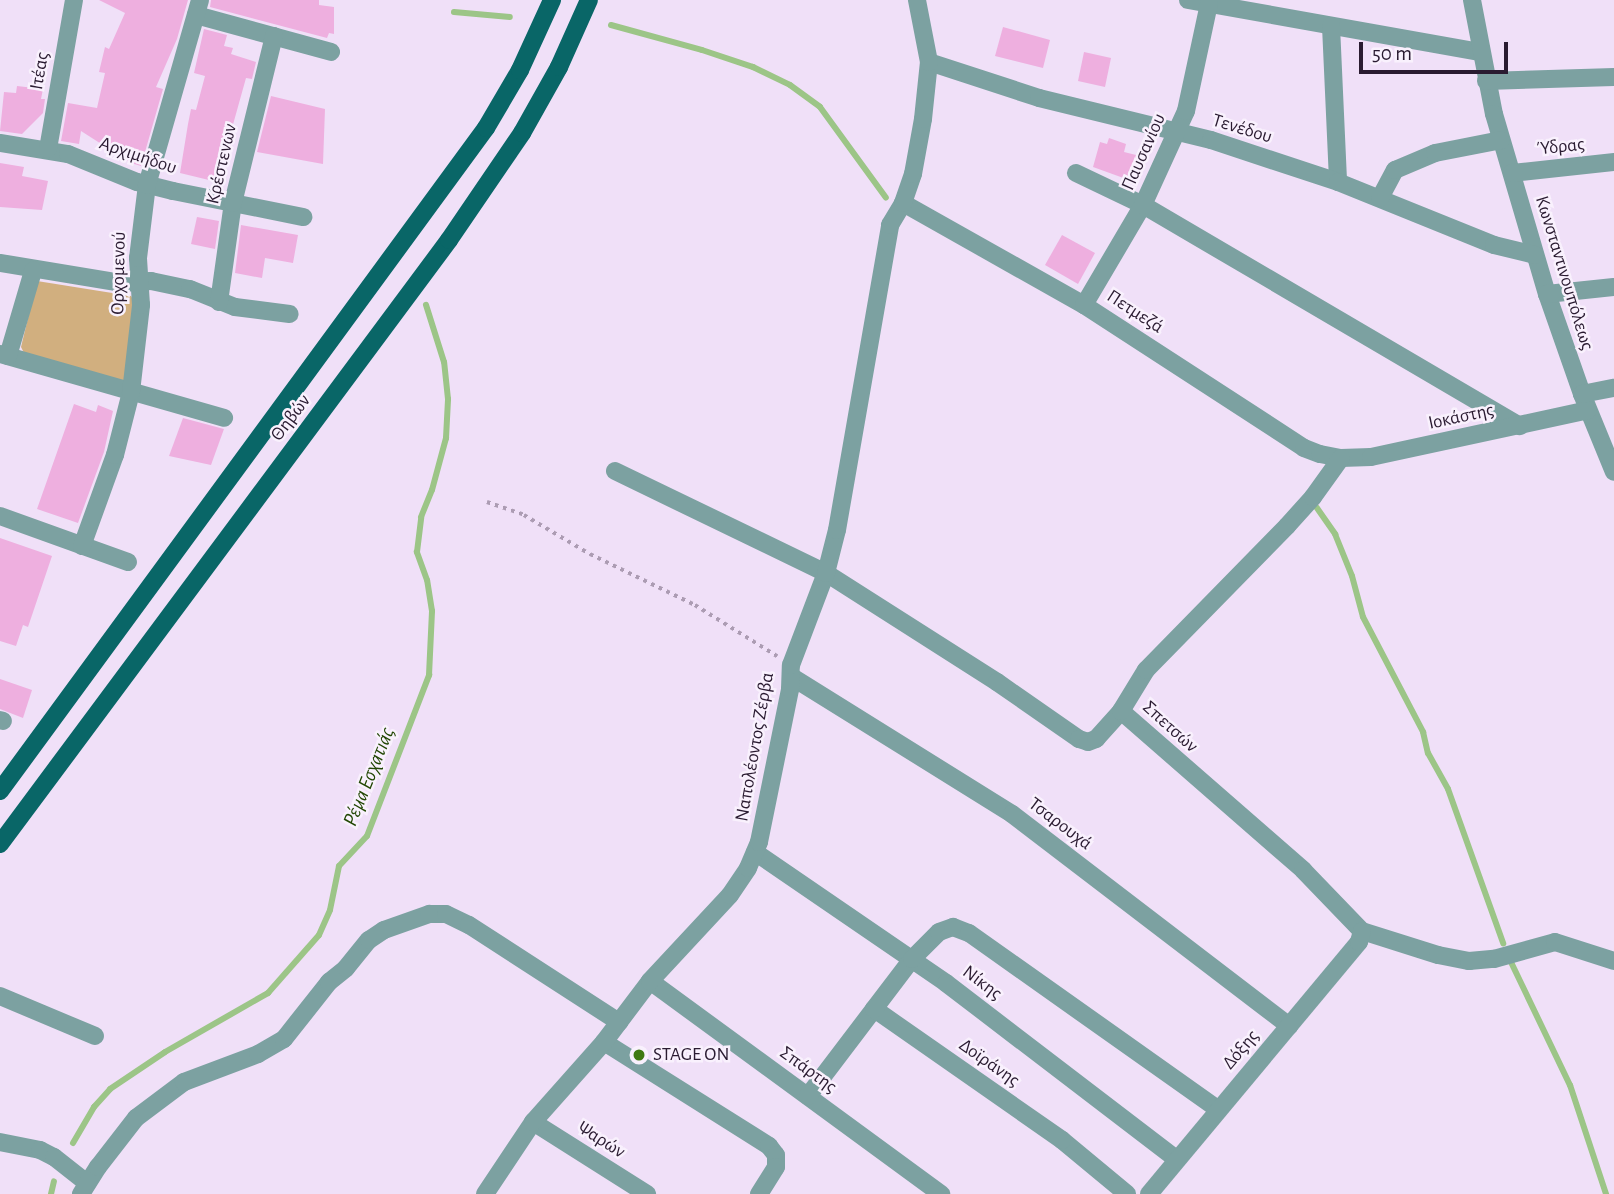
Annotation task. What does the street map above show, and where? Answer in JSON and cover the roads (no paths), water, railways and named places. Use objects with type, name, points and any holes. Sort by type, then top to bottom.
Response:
[{"type":"main road","name":"Θηβών","points":[[0,791],[479,139],[520,70],[552,0]]},
{"type":"main road","name":"Θηβών","points":[[0,844],[449,240],[522,133],[559,67],[589,0]]},
{"type":"street","name":"Ιτέας","points":[[48,149],[74,0]]},
{"type":"street","name":"Ναπολέοντος Ζέρβα","points":[[485,1194],[533,1122],[604,1042],[650,981],[730,895],[755,852],[764,820],[791,671],[826,573],[836,530],[890,225],[903,203],[913,174],[923,119],[929,62],[917,0]]},
{"type":"street","points":[[1188,0],[1480,52]]},
{"type":"street","name":"Κωνσταντινουπόλεως","points":[[1472,0],[1486,81],[1535,255],[1585,402],[1613,465]]},
{"type":"street","name":"Παυσανίου","points":[[1084,304],[1143,205],[1175,132],[1192,90],[1209,4]]},
{"type":"street","points":[[198,7],[274,36],[331,52]]},
{"type":"street","name":"Ορχομενού","points":[[82,546],[115,455],[131,392],[141,305],[139,241],[147,185],[198,7]]},
{"type":"street","points":[[1331,26],[1338,182]]},
{"type":"street","name":"Κρέστενων","points":[[219,302],[233,203],[274,36]]},
{"type":"street","name":"Τενέδου","points":[[929,62],[1039,98],[1211,140],[1338,182],[1494,245],[1535,255]]},
{"type":"street","points":[[1486,81],[1614,77]]},
{"type":"street","points":[[1380,198],[1395,170],[1435,153],[1501,140]]},
{"type":"street","name":"Αρχιμήδου","points":[[0,143],[48,149],[147,185],[303,217]]},
{"type":"street","name":"Ύδρας","points":[[1512,173],[1614,162]]},
{"type":"street","points":[[1076,173],[1143,205],[1520,426]]},
{"type":"street","name":"Πετμεζά","points":[[903,203],[1084,304],[1304,447],[1341,458]]},
{"type":"street","points":[[0,263],[33,271],[122,283],[177,286],[219,302],[290,314]]},
{"type":"street","points":[[33,271],[4,355],[224,418]]},
{"type":"street","points":[[1547,294],[1614,287]]},
{"type":"street","name":"Ιοκάστης","points":[[1341,458],[1371,457],[1520,426],[1585,402],[1614,388]]},
{"type":"street","points":[[1121,711],[1146,670],[1313,497],[1341,458]]},
{"type":"street","name":"Σπετσών","points":[[615,471],[826,573],[997,682],[1079,739],[1088,742],[1096,739],[1121,711],[1303,870],[1362,931]]},
{"type":"street","points":[[0,516],[128,562]]},
{"type":"street","name":"Τσαρουχά","points":[[791,671],[1012,814],[1289,1026]]},
{"type":"street","name":"Νίκης","points":[[755,852],[984,1010],[1176,1159]]},
{"type":"street","points":[[0,1142],[40,1150],[54,1157],[84,1188],[136,1118],[184,1082],[258,1054],[284,1040],[329,982],[346,968],[369,940],[384,930],[429,914],[446,914],[469,925],[619,1022]]},
{"type":"street","points":[[808,1096],[912,959],[939,932],[953,926],[969,933],[1218,1109]]},
{"type":"street","points":[[1362,931],[1438,955],[1469,961],[1494,958],[1555,942],[1614,961]]},
{"type":"street","name":"Δόξης","points":[[1149,1194],[1359,942],[1362,931]]},
{"type":"street","name":"Σπάρτης","points":[[650,981],[940,1194]]},
{"type":"street","points":[[0,996],[95,1036]]},
{"type":"street","name":"Δοϊράνης","points":[[874,1009],[1062,1140],[1127,1194]]},
{"type":"street","points":[[604,1042],[769,1146],[776,1154],[776,1167],[759,1194]]},
{"type":"street","name":"Ψαρών","points":[[533,1122],[647,1194]]},
{"type":"waterway","points":[[454,12],[510,17]]},
{"type":"waterway","points":[[611,25],[753,67],[790,85],[820,107],[886,198]]},
{"type":"waterway","name":"Ρέμα Εσχατιάς","points":[[73,1143],[94,1107],[110,1089],[165,1052],[268,993],[319,935],[330,910],[339,866],[367,836],[429,675],[432,611],[427,580],[417,552],[421,517],[432,490],[446,438],[448,399],[444,362],[426,305]]},
{"type":"waterway","points":[[1317,508],[1335,534],[1352,576],[1363,617],[1423,732],[1428,753],[1448,789],[1503,943]]},
{"type":"waterway","points":[[1510,960],[1570,1085],[1606,1194]]},
{"type":"waterway","name":"Ρέμα Εσχατιάς","points":[[51,1194],[54,1181]]},
{"type":"place","name":"STAGE ON","points":[[639,1055]]}]
